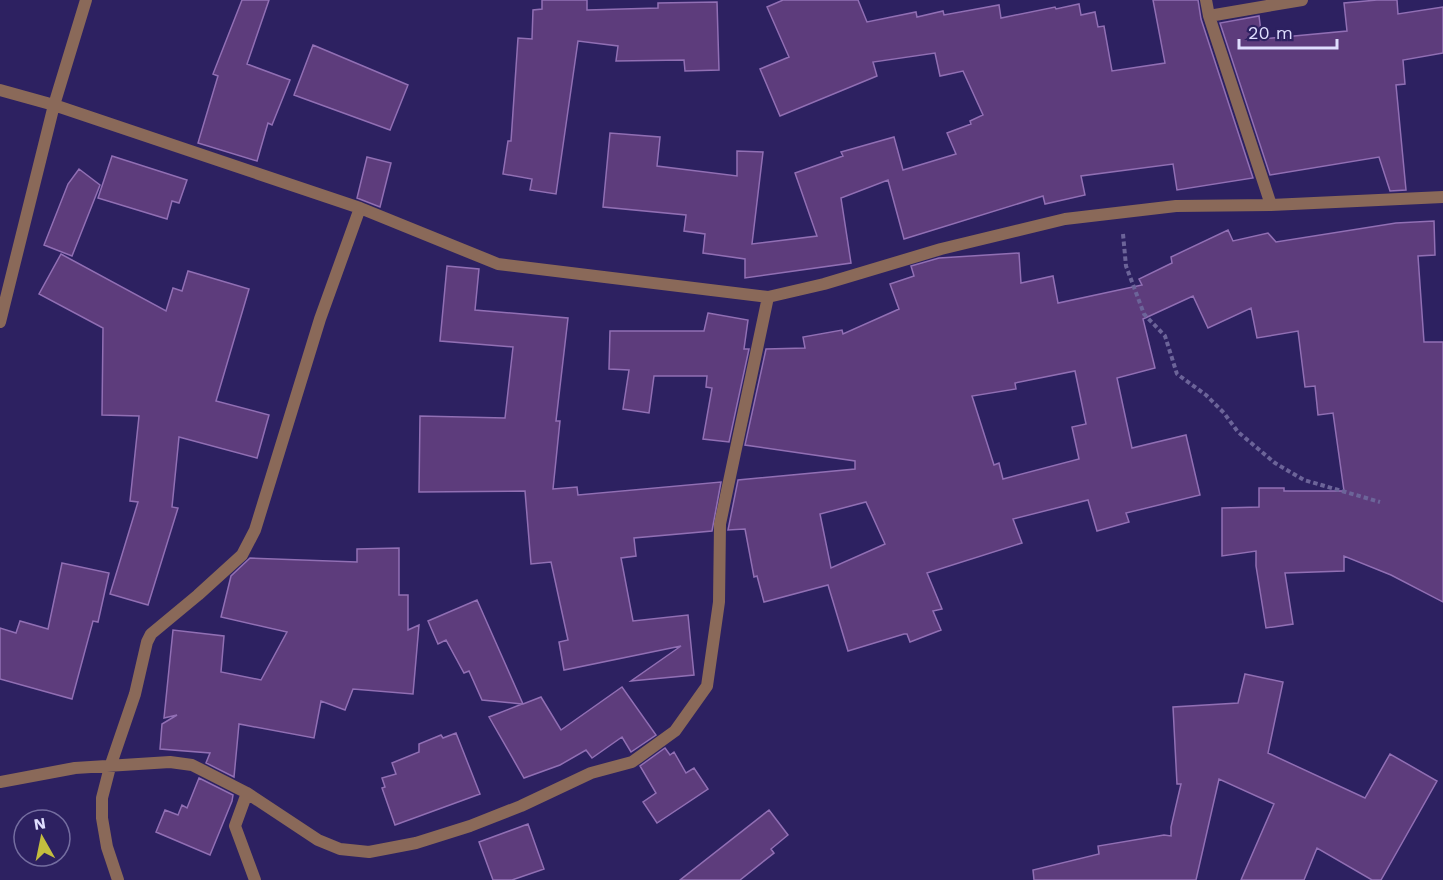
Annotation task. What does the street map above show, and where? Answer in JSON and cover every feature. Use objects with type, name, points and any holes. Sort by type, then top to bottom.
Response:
[{"type":"street","points":[[0,322],[54,105],[86,0]]},
{"type":"street","points":[[1206,0],[1209,16],[1270,205]]},
{"type":"street","points":[[1209,16],[1302,0]]},
{"type":"street","points":[[0,90],[54,105],[360,208],[498,264],[768,297],[824,284],[941,249],[1054,221],[1176,206],[1270,205],[1443,197]]},
{"type":"street","points":[[118,880],[106,847],[102,798],[135,694],[147,642],[151,634],[242,555],[255,530],[320,319],[360,208]]},
{"type":"street","points":[[0,782],[75,768],[170,762],[192,765],[247,793],[318,840],[340,849],[369,852],[416,843],[470,826],[521,806],[591,773],[632,762],[675,731],[706,686],[719,602],[720,524],[768,297]]},
{"type":"street","points":[[247,793],[235,826],[255,880]]},
{"type":"path","points":[[1120,212],[1126,266],[1144,314],[1165,336],[1177,374],[1206,395],[1238,432],[1275,463],[1304,480],[1380,502]]},
{"type":"building","points":[[242,0],[269,0],[247,64],[290,80],[272,125],[268,123],[257,161],[198,143],[218,76],[213,74]]},
{"type":"building","points":[[542,0],[587,0],[587,10],[658,8],[658,3],[717,2],[719,70],[685,71],[684,60],[616,61],[618,46],[578,41],[556,194],[530,190],[532,179],[503,174],[508,141],[511,141],[518,38],[532,39],[533,10],[542,9]]},
{"type":"building","points":[[783,0],[858,0],[867,22],[916,12],[917,17],[943,11],[944,15],[999,5],[1001,18],[1079,4],[1081,15],[1095,12],[1098,27],[1104,26],[1112,71],[1165,63],[1153,0],[1198,0],[1201,19],[1253,178],[1177,190],[1173,164],[1081,176],[1085,195],[1045,204],[1043,196],[904,239],[888,180],[841,198],[851,263],[745,278],[745,259],[703,253],[705,234],[684,231],[686,215],[603,207],[610,133],[660,137],[657,166],[737,176],[737,151],[763,152],[752,244],[817,236],[795,173],[843,156],[841,152],[894,137],[903,170],[956,154],[947,133],[971,124],[970,121],[983,115],[963,71],[940,76],[935,53],[873,62],[877,76],[780,116],[760,69],[789,57],[767,7]]},
{"type":"building","points":[[1397,0],[1398,14],[1443,7],[1443,53],[1403,60],[1405,84],[1396,85],[1406,190],[1390,191],[1379,157],[1270,175],[1220,23],[1259,16],[1262,39],[1347,31],[1344,3]]},
{"type":"building","points":[[313,45],[408,85],[390,130],[294,95]]},
{"type":"building","points":[[112,156],[187,180],[179,203],[172,201],[167,219],[98,198]]},
{"type":"building","points":[[367,157],[391,163],[380,207],[357,198]]},
{"type":"building","points":[[79,169],[100,185],[72,256],[44,245],[68,184]]},
{"type":"building","points":[[1434,221],[1435,255],[1418,256],[1424,342],[1443,342],[1443,602],[1391,575],[1344,556],[1344,571],[1285,573],[1293,624],[1266,628],[1256,566],[1256,551],[1222,556],[1222,508],[1259,507],[1259,488],[1284,488],[1284,491],[1344,491],[1333,413],[1318,415],[1315,386],[1305,387],[1298,331],[1257,338],[1251,308],[1208,328],[1193,296],[1143,319],[1155,368],[1117,378],[1132,448],[1186,435],[1200,495],[1126,513],[1129,522],[1097,531],[1088,500],[1013,519],[1022,543],[927,573],[942,609],[933,611],[941,630],[910,642],[907,634],[904,634],[848,651],[828,585],[764,602],[757,576],[754,577],[745,529],[728,530],[738,480],[855,469],[855,461],[745,445],[766,349],[805,348],[803,337],[842,330],[843,334],[899,309],[890,284],[914,276],[911,266],[939,258],[1019,253],[1021,283],[1053,276],[1058,303],[1142,285],[1139,279],[1172,263],[1171,257],[1228,230],[1233,241],[1268,233],[1276,242],[1396,223]],"holes":[[[1075,371],[1086,424],[1072,427],[1079,459],[1003,479],[999,463],[994,465],[972,396],[1016,389],[1015,383]],[[866,502],[885,544],[831,568],[820,514]]]},
{"type":"building","points":[[61,254],[166,311],[173,288],[182,291],[188,271],[249,289],[216,401],[269,415],[257,458],[179,437],[172,507],[178,508],[148,605],[110,594],[138,502],[130,501],[139,416],[102,415],[103,328],[39,294]]},
{"type":"building","points":[[447,266],[479,269],[475,310],[568,318],[556,421],[560,421],[553,489],[577,487],[578,495],[721,482],[712,531],[634,538],[636,556],[621,558],[633,621],[688,615],[694,675],[631,681],[681,646],[564,670],[559,642],[568,640],[551,562],[531,564],[525,491],[419,492],[420,416],[505,418],[513,347],[440,341]]},
{"type":"building","points":[[708,313],[748,320],[744,349],[749,349],[729,442],[703,439],[712,388],[706,387],[707,376],[654,376],[649,413],[623,409],[629,370],[609,369],[610,331],[704,331]]},
{"type":"building","points":[[399,548],[399,595],[408,595],[408,630],[419,625],[413,694],[353,689],[345,710],[321,701],[314,738],[239,724],[234,777],[206,763],[210,753],[160,749],[162,724],[177,715],[164,718],[173,630],[224,636],[221,672],[261,680],[287,632],[221,617],[231,576],[250,558],[357,562],[357,549]]},
{"type":"building","points":[[62,563],[109,573],[98,622],[93,621],[72,699],[0,679],[0,628],[16,633],[20,621],[48,629]]},
{"type":"building","points":[[477,600],[523,704],[541,697],[561,730],[622,687],[656,735],[631,752],[622,737],[592,758],[586,750],[560,765],[524,778],[489,717],[522,704],[482,700],[469,671],[464,673],[446,640],[438,644],[428,621]]},
{"type":"building","points":[[1245,674],[1283,682],[1268,753],[1365,798],[1390,754],[1437,781],[1381,880],[1372,880],[1317,848],[1304,880],[1241,880],[1274,804],[1219,779],[1196,880],[1034,880],[1033,870],[1099,854],[1098,846],[1164,835],[1171,836],[1181,784],[1177,784],[1173,707],[1238,703]]},
{"type":"building","points":[[456,733],[480,794],[395,825],[382,788],[385,787],[382,778],[396,774],[392,763],[419,752],[419,744],[441,735],[443,738]]},
{"type":"building","points":[[665,748],[670,755],[674,752],[686,773],[694,768],[708,789],[657,823],[643,802],[656,793],[640,766]]},
{"type":"building","points":[[199,778],[233,795],[210,855],[156,832],[165,810],[178,815],[182,805],[187,808]]},
{"type":"building","points":[[769,810],[788,835],[771,849],[774,853],[740,880],[680,880]]},
{"type":"building","points":[[528,824],[544,869],[512,880],[493,880],[479,842]]}]
